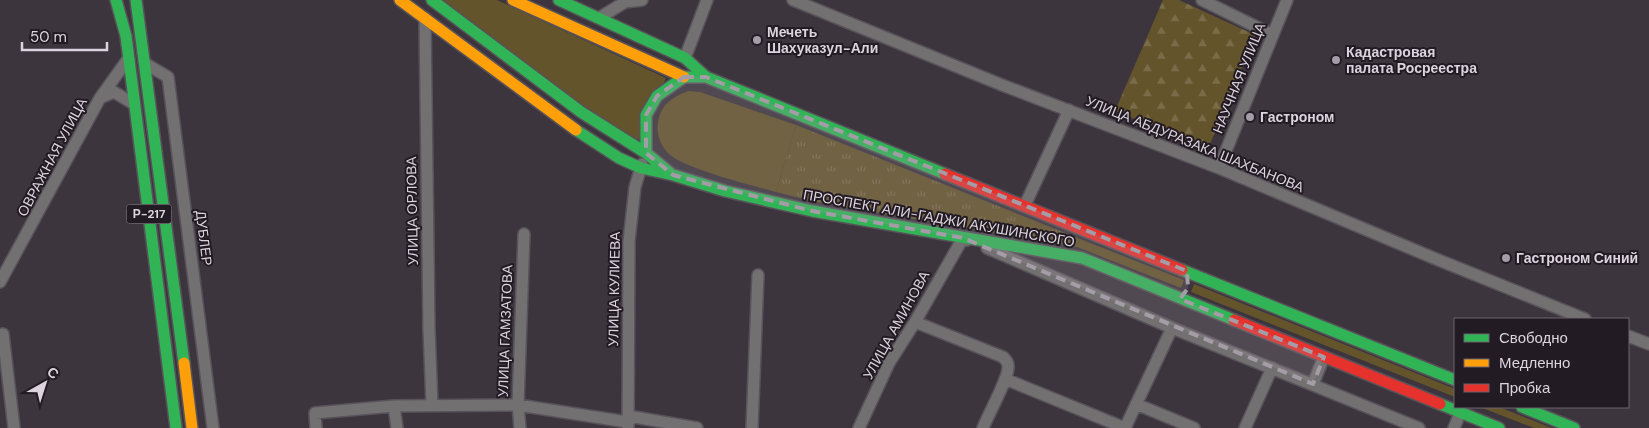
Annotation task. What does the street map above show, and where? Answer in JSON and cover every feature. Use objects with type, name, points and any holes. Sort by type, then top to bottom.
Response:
[{"type":"main road","name":"Р-217","points":[[116,0],[126,36],[176,428]]},
{"type":"main road","points":[[138,0],[138,14],[192,428]]},
{"type":"main road","name":"ПРОСПЕКТ АЛИ-ГАДЖИ АКУШИНСКОГО","points":[[400,0],[558,118],[619,158],[641,168],[673,175],[725,191],[812,211],[1082,258],[1499,428]]},
{"type":"main road","points":[[432,0],[581,112],[646,153],[673,175]]},
{"type":"main road","points":[[513,0],[684,77],[706,77]]},
{"type":"main road","name":"ПРОСПЕКТ АЛИ-ГАДЖИ АКУШИНСКОГО","points":[[559,0],[685,58],[706,77],[1024,205],[1188,281],[1454,380]]},
{"type":"main road","points":[[646,153],[646,114],[657,96],[684,77]]},
{"type":"main road","points":[[1177,297],[1188,281]]},
{"type":"main road","points":[[1524,408],[1574,428]]},
{"type":"street","points":[[599,18],[625,2],[642,0]]},
{"type":"street","points":[[685,58],[707,0]]},
{"type":"street","name":"УЛИЦА АБДУРАЗАКА ШАХБАНОВА","points":[[793,0],[993,81],[1220,168],[1436,259],[1583,318]]},
{"type":"street","points":[[1202,0],[1273,34]]},
{"type":"street","name":"НАУЧНАЯ УЛИЦА","points":[[1220,168],[1287,0]]},
{"type":"street","name":"УЛИЦА ОРЛОВА","points":[[425,18],[429,328],[432,405]]},
{"type":"street","name":"ОВРАЖНАЯ УЛИЦА","points":[[0,282],[100,98],[128,59]]},
{"type":"street","name":"ДУБЛЕР","points":[[146,64],[168,77],[213,428]]},
{"type":"street","name":"ОВРАЖНАЯ УЛИЦА","points":[[100,98],[114,92],[134,104]]},
{"type":"street","points":[[1024,205],[1069,110]]},
{"type":"street","name":"УЛИЦА КУЛИЕВА","points":[[627,425],[629,241],[635,187],[646,153]]},
{"type":"street","name":"УЛИЦА ГАМЗАТОВА","points":[[520,428],[518,405],[524,234]]},
{"type":"street","points":[[963,238],[1172,328],[1419,428]]},
{"type":"street","name":"УЛИЦА АМИНОВА","points":[[859,428],[889,363],[963,238]]},
{"type":"street","points":[[752,428],[758,275]]},
{"type":"street","points":[[915,322],[1003,357],[1007,361],[1008,367],[1005,379],[983,428]]},
{"type":"street","points":[[1005,379],[1125,428],[1172,328]]},
{"type":"street","points":[[4,334],[14,428]]},
{"type":"street","points":[[1629,336],[1649,344]]},
{"type":"street","points":[[1313,384],[1324,357]]},
{"type":"street","points":[[1245,428],[1272,368]]},
{"type":"street","points":[[1136,404],[1194,428]]},
{"type":"street","points":[[316,428],[315,413],[394,406],[518,405],[627,425],[634,417],[697,428]]},
{"type":"street","points":[[394,406],[397,428]]},
{"type":"street","points":[[1454,428],[1460,413]]},
{"type":"highlighted area","points":[[684,77],[706,77],[1187,271],[1188,288],[1180,299],[1324,357],[1313,384],[963,238],[812,211],[673,175],[646,153],[646,115],[657,96]]},
{"type":"green space","points":[[443,0],[497,0],[666,78],[638,140],[582,105]]},
{"type":"green space","points":[[1163,0],[1179,0],[1255,35],[1208,149],[1115,111]]},
{"type":"green space","points":[[688,91],[700,92],[796,125],[776,192],[688,165],[668,153],[658,135],[660,116],[668,102]]},
{"type":"green space","points":[[796,125],[1080,239],[1077,247],[816,202],[776,192]]},
{"type":"green space","points":[[1080,239],[1184,280],[1181,288],[1077,247]]},
{"type":"green space","points":[[1194,284],[1454,389],[1454,397],[1191,292]]},
{"type":"green space","points":[[1483,408],[1502,408],[1552,428],[1534,428]]},
{"type":"traffic: fast","points":[[116,0],[126,36],[176,428]]},
{"type":"traffic: fast","points":[[136,0],[184,363]]},
{"type":"traffic: fast","points":[[432,0],[581,112],[646,153]]},
{"type":"traffic: fast","points":[[559,0],[685,58],[706,77],[945,174]]},
{"type":"traffic: fast","points":[[670,173],[646,153],[646,115],[657,96],[684,77],[706,77]]},
{"type":"traffic: fast","points":[[576,130],[619,158],[641,168],[673,175],[725,191],[812,211],[1082,258],[1234,320]]},
{"type":"traffic: fast","points":[[1182,270],[1454,380]]},
{"type":"traffic: fast","points":[[1440,404],[1499,428]]},
{"type":"traffic: fast","points":[[1524,408],[1574,428]]},
{"type":"traffic: slow","points":[[400,0],[576,130]]},
{"type":"traffic: slow","points":[[513,0],[684,77]]},
{"type":"traffic: slow","points":[[184,363],[192,428]]},
{"type":"traffic: jam","points":[[945,174],[1182,270]]},
{"type":"traffic: jam","points":[[1234,320],[1440,404]]},
{"type":"place","name":"Мечеть Шахуказул-Али","points":[[757,40]]},
{"type":"place","name":"Кадастровая палата Росреестра","points":[[1336,60]]},
{"type":"place","name":"Гастроном","points":[[1250,117]]},
{"type":"place","name":"Гастроном Синий","points":[[1506,258]]}]
